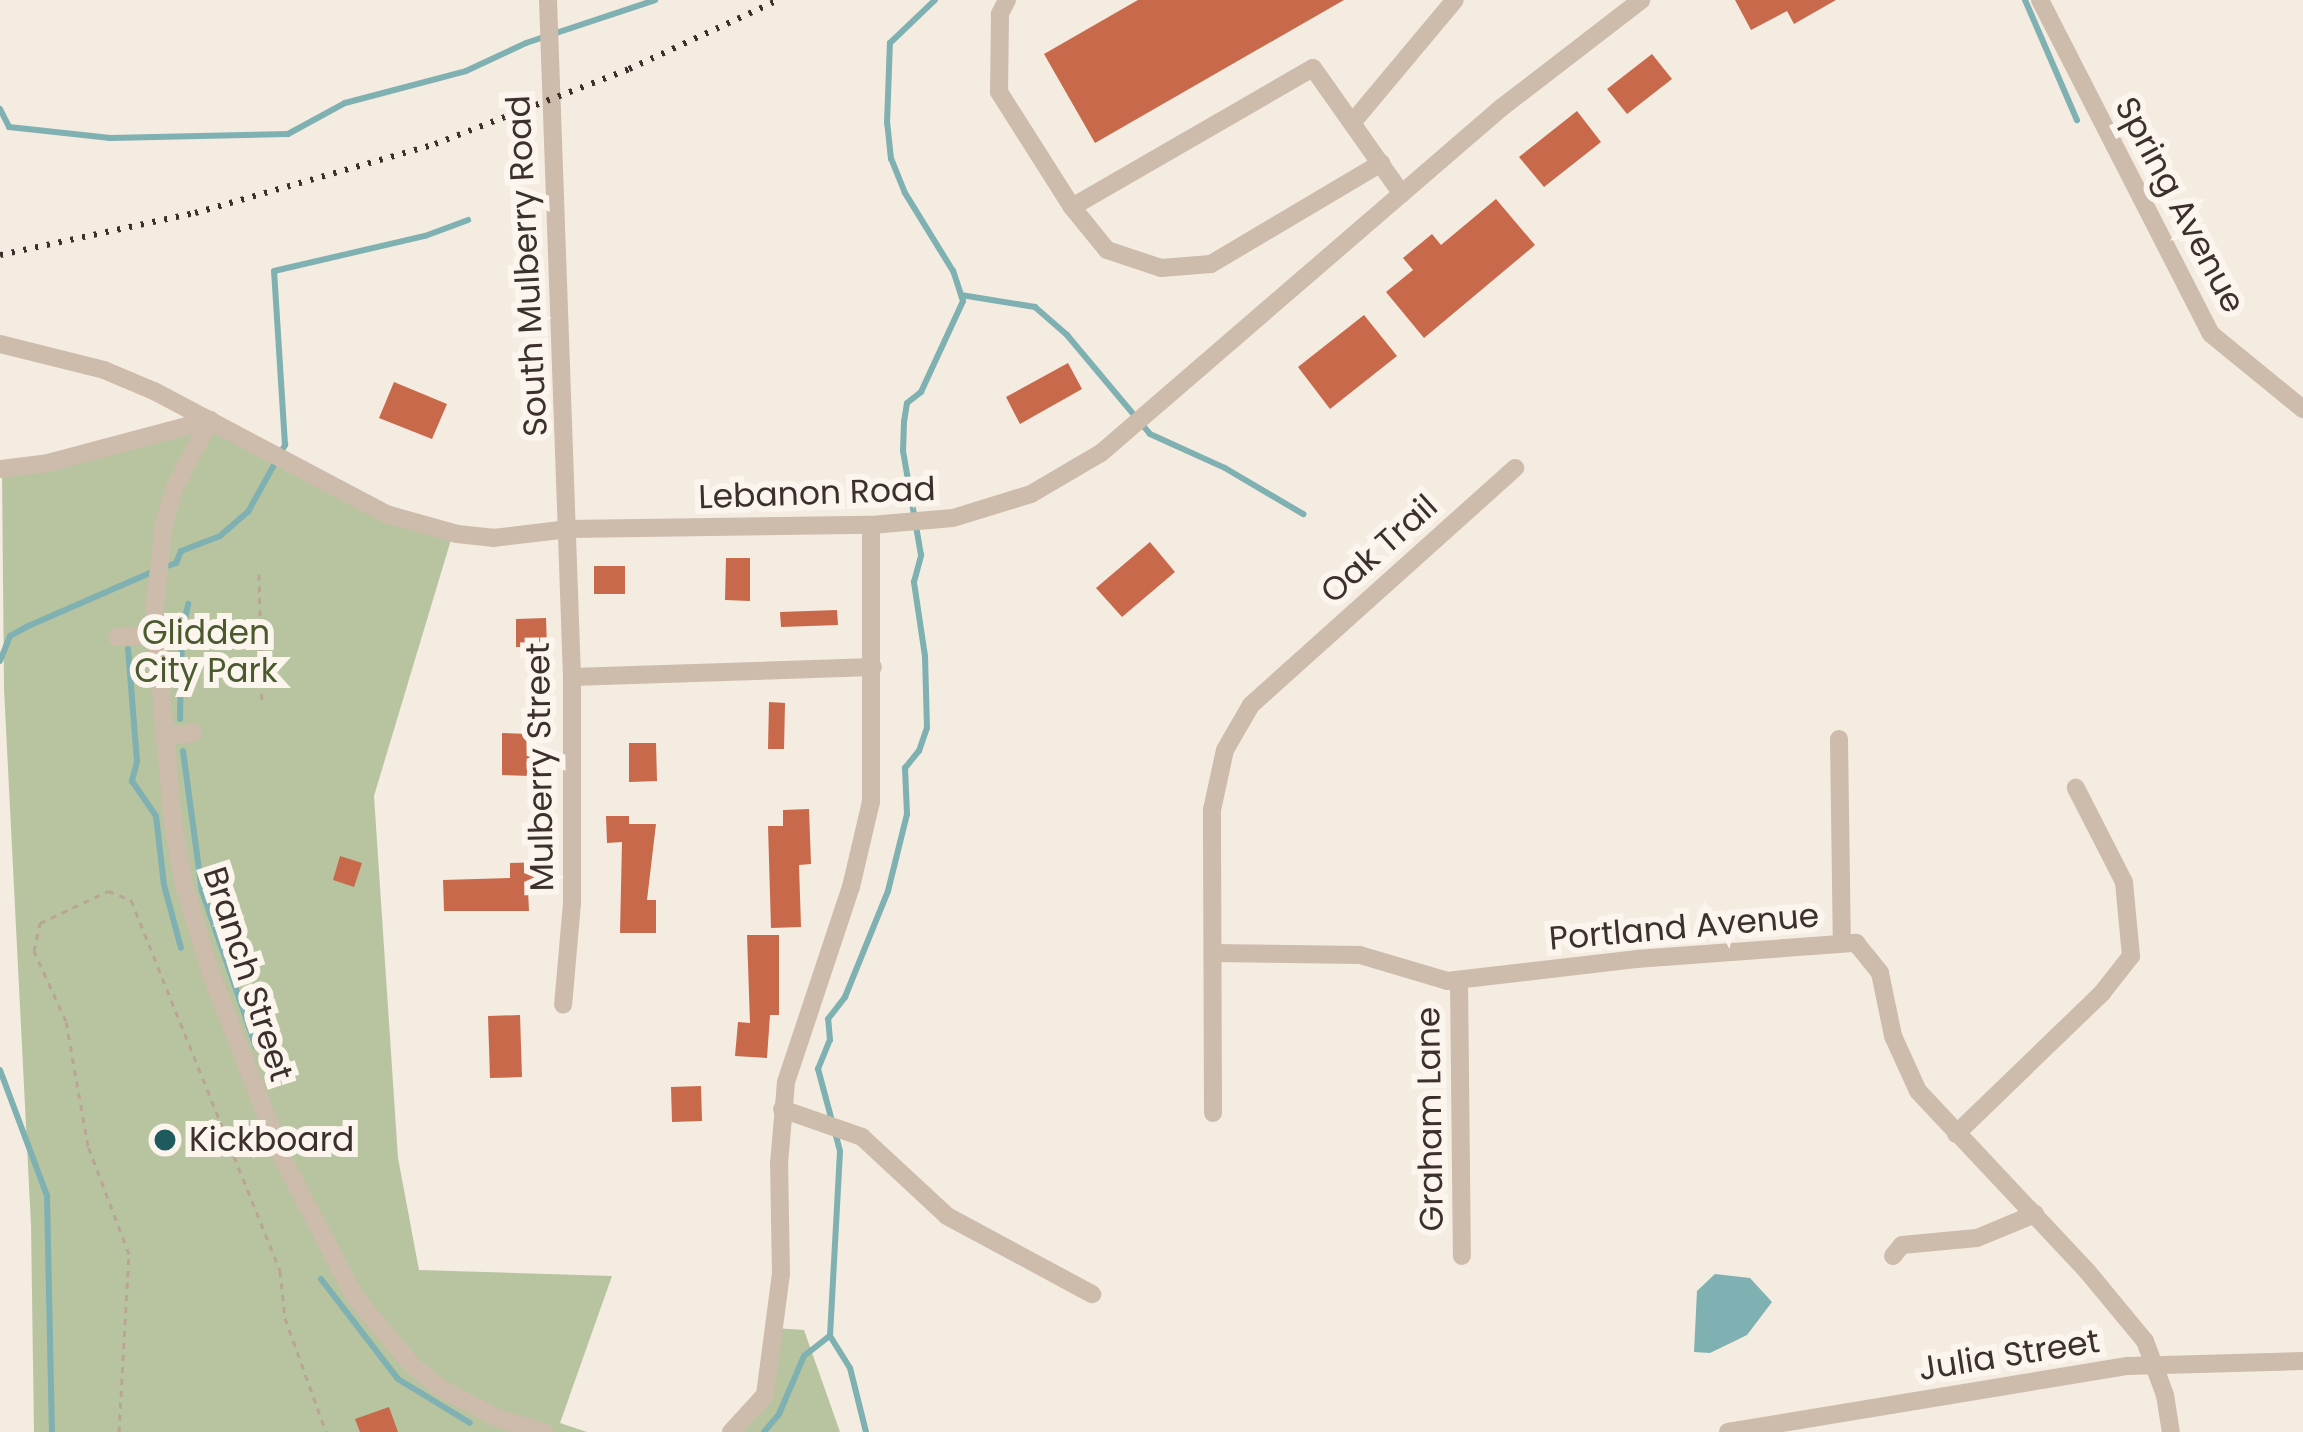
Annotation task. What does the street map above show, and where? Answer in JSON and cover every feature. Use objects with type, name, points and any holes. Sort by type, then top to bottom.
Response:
[{"type":"street","name":"South Mulberry Road","points":[[548,0],[568,529]]},
{"type":"street","points":[[1007,0],[1000,14],[1000,92],[1072,207],[1107,250],[1161,268],[1211,264],[1381,163]]},
{"type":"street","points":[[1352,123],[1455,0]]},
{"type":"street","name":"Lebanon Road","points":[[0,344],[104,370],[210,420],[358,500],[421,526],[493,538],[568,529],[919,523],[986,510],[1068,475],[1101,453],[1402,194],[1641,0]]},
{"type":"street","name":"Spring Avenue","points":[[2040,0],[2211,334],[2303,409]]},
{"type":"street","points":[[1072,207],[1313,68],[1402,194]]},
{"type":"street","points":[[0,469],[48,463],[210,420]]},
{"type":"street","name":"Branch Street","points":[[210,420],[175,487],[164,523],[157,566],[156,635],[184,885],[211,974],[245,1069],[330,1256],[368,1314],[413,1366],[495,1425],[544,1432]]},
{"type":"street","name":"Oak Trail","points":[[1214,953],[1217,776],[1235,729],[1284,675],[1515,468]]},
{"type":"street","points":[[731,1432],[765,1395],[781,1274],[786,1082],[863,845],[874,758],[871,525]]},
{"type":"street","name":"Mulberry Street","points":[[563,1005],[572,903],[568,529]]},
{"type":"street","points":[[117,637],[156,635]]},
{"type":"street","points":[[572,677],[873,667]]},
{"type":"street","points":[[164,737],[193,733]]},
{"type":"street","points":[[1838,739],[1842,943]]},
{"type":"street","points":[[1956,1134],[2102,993],[2131,956],[2124,882],[2076,788]]},
{"type":"street","name":"Portland Avenue","points":[[1214,953],[1360,955],[1427,978],[1459,980],[1856,943],[1869,955],[1883,984],[1905,1067],[1956,1134],[2035,1214],[2145,1341],[2156,1365],[2171,1432]]},
{"type":"street","points":[[1213,1114],[1214,953]]},
{"type":"street","name":"Graham Lane","points":[[1459,980],[1462,1256]]},
{"type":"street","points":[[782,1109],[862,1137],[947,1216],[1092,1294]]},
{"type":"street","points":[[1893,1256],[1902,1245],[1977,1238],[2035,1214]]},
{"type":"street","name":"Julia Street","points":[[1728,1432],[2156,1365],[2303,1361]]},
{"type":"path","points":[[260,574],[262,704]]},
{"type":"path","points":[[119,1432],[129,1254],[88,1146],[66,1021],[34,951],[40,923],[108,891],[131,900],[280,1271],[285,1318],[326,1432]]},
{"type":"green space","name":"Glidden City Park","points":[[210,420],[329,485],[453,533],[374,796],[398,1158],[419,1270],[612,1276],[560,1423],[587,1432],[34,1432],[31,1225],[4,689],[2,469]]},
{"type":"green space","points":[[774,1328],[804,1330],[840,1432],[727,1432],[755,1412]]},
{"type":"water","points":[[1715,1274],[1750,1278],[1772,1302],[1747,1335],[1710,1353],[1694,1352],[1697,1291]]},
{"type":"building","points":[[1138,0],[1344,0],[1095,143],[1044,54]]},
{"type":"building","points":[[1735,0],[1836,0],[1794,24],[1787,11],[1751,30]]},
{"type":"building","points":[[1652,54],[1672,79],[1627,114],[1607,89]]},
{"type":"building","points":[[1577,111],[1601,142],[1544,187],[1519,157]]},
{"type":"building","points":[[1496,199],[1535,245],[1424,338],[1386,292],[1413,270],[1403,258],[1432,234],[1441,245]]},
{"type":"building","points":[[1364,315],[1397,356],[1330,409],[1298,367]]},
{"type":"building","points":[[1068,363],[1082,389],[1020,424],[1006,397]]},
{"type":"building","points":[[394,382],[447,404],[432,439],[379,418]]},
{"type":"building","points":[[1150,542],[1175,572],[1122,617],[1096,588]]},
{"type":"building","points":[[726,558],[750,558],[750,601],[725,600]]},
{"type":"building","points":[[594,566],[625,566],[625,594],[594,594]]},
{"type":"building","points":[[837,610],[838,625],[781,627],[780,612]]},
{"type":"building","points":[[546,618],[547,647],[516,647],[516,619]]},
{"type":"building","points":[[769,702],[785,703],[784,749],[768,749]]},
{"type":"building","points":[[502,733],[531,734],[530,776],[502,775]]},
{"type":"building","points":[[629,743],[656,743],[657,781],[629,782]]},
{"type":"building","points":[[809,809],[811,864],[799,865],[801,927],[771,928],[768,826],[783,826],[783,810]]},
{"type":"building","points":[[606,816],[629,816],[629,824],[656,824],[647,900],[656,900],[656,933],[620,933],[622,842],[607,843]]},
{"type":"building","points":[[340,856],[362,863],[354,887],[333,880]]},
{"type":"building","points":[[546,862],[547,890],[528,891],[529,911],[444,911],[443,880],[510,878],[510,863]]},
{"type":"building","points":[[747,935],[779,935],[779,1015],[770,1015],[767,1058],[735,1056],[738,1022],[750,1023]]},
{"type":"building","points":[[520,1015],[522,1077],[490,1078],[488,1016]]},
{"type":"building","points":[[701,1086],[702,1121],[672,1122],[671,1087]]},
{"type":"building","points":[[389,1407],[398,1432],[360,1432],[355,1419]]},
{"type":"waterway","points":[[0,109],[9,127],[110,138],[288,134],[345,103],[466,71],[526,43],[655,0]]},
{"type":"waterway","points":[[866,1432],[850,1368],[830,1336],[840,1151],[818,1069],[830,1040],[828,1019],[845,997],[888,891],[907,814],[905,768],[919,751],[927,728],[925,656],[914,582],[921,555],[903,451],[904,422],[907,403],[921,392],[963,301],[953,271],[905,193],[891,159],[887,123],[890,43],[935,0]]},
{"type":"waterway","points":[[2025,0],[2077,120]]},
{"type":"waterway","points":[[164,567],[176,563],[181,551],[220,536],[248,512],[285,445],[274,271],[425,236],[468,220]]},
{"type":"waterway","points":[[961,295],[1035,307],[1067,335],[1150,434],[1225,468],[1303,514]]},
{"type":"waterway","points":[[0,661],[10,636],[152,572]]},
{"type":"waterway","points":[[180,719],[182,631],[188,604]]},
{"type":"waterway","points":[[128,649],[137,762],[132,781],[156,816],[164,885],[181,948]]},
{"type":"waterway","points":[[183,751],[202,891],[256,1047]]},
{"type":"waterway","points":[[0,1070],[47,1196],[52,1432]]},
{"type":"waterway","points":[[321,1279],[398,1379],[470,1423]]},
{"type":"waterway","points":[[764,1432],[779,1414],[804,1356],[830,1336]]},
{"type":"railway","points":[[0,255],[195,213],[435,144],[629,69],[778,0]]},
{"type":"place","name":"Kickboard","points":[[165,1140]]}]
